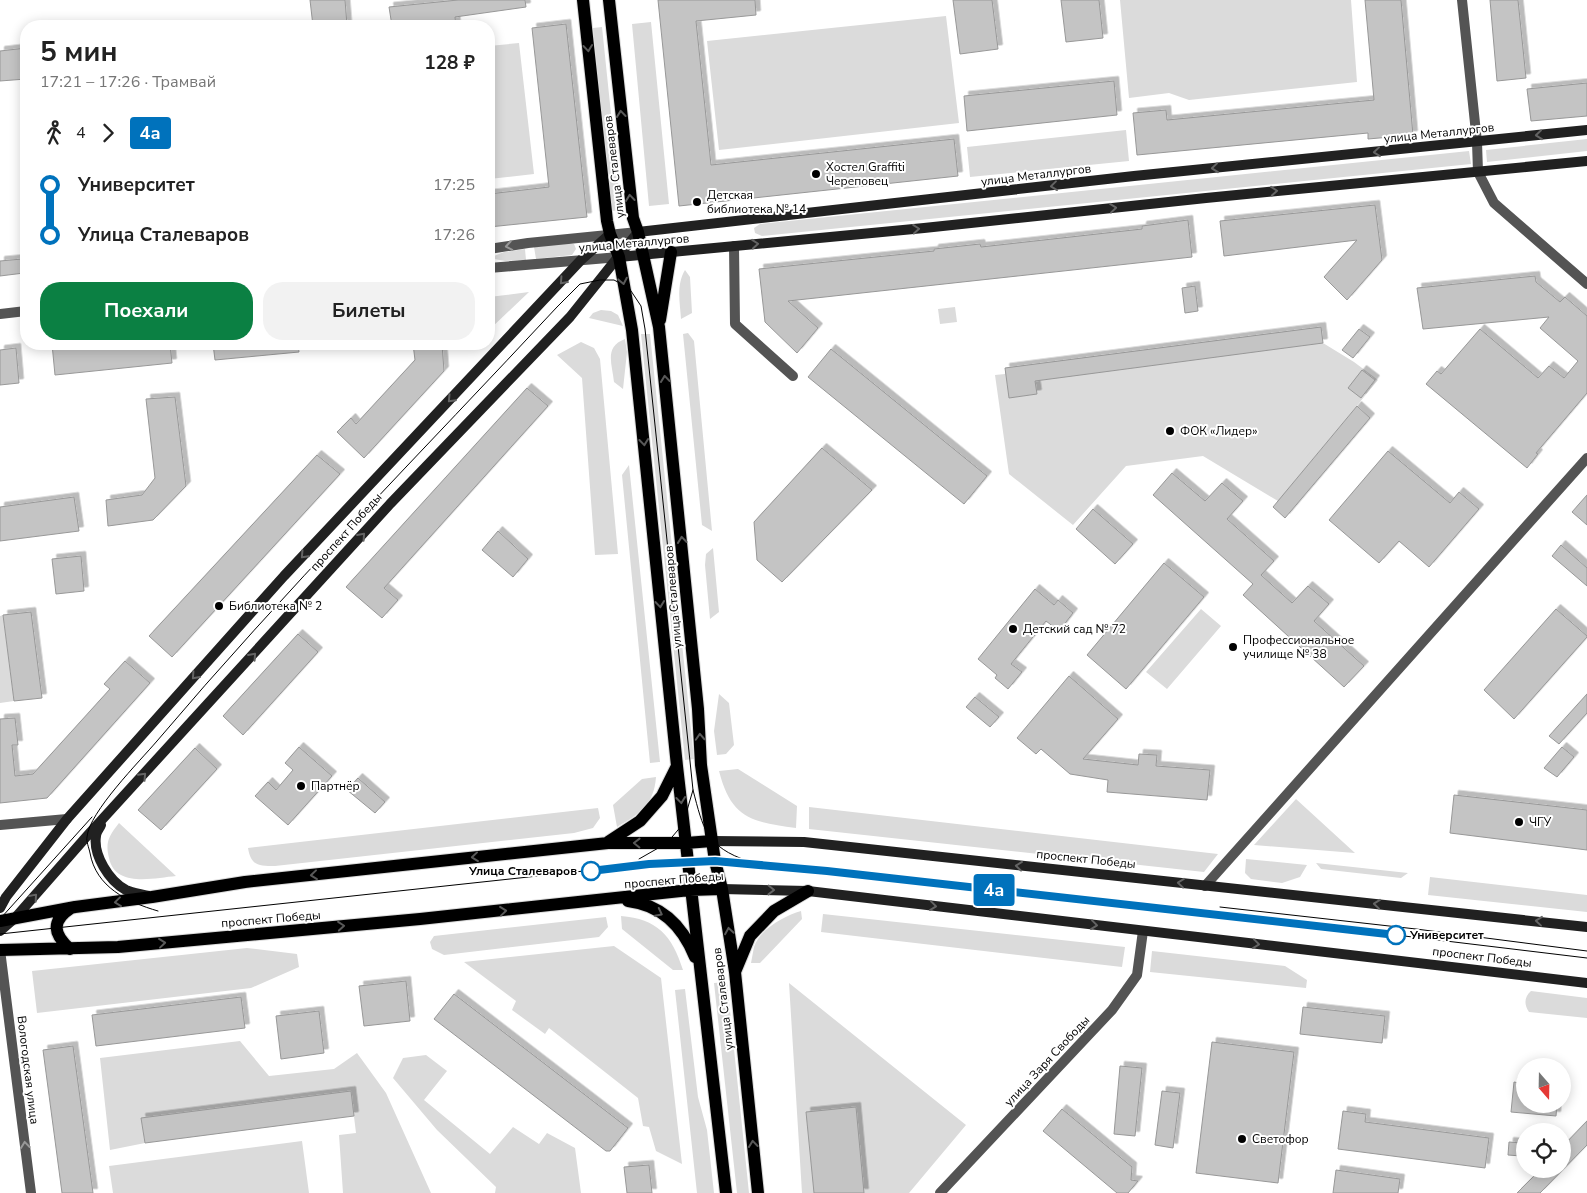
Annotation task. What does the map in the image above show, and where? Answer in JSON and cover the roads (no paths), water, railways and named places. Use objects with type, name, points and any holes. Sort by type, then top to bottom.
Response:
[{"type":"main road","name":"улица Сталеваров","points":[[583,0],[610,234],[619,257],[632,330],[690,890],[702,974],[726,1193]]},
{"type":"main road","name":"улица Сталеваров","points":[[609,0],[632,218],[638,232],[659,327],[698,709],[701,765],[715,861],[722,889],[735,972],[758,1193]]},
{"type":"main road","points":[[659,327],[671,252]]},
{"type":"main road","points":[[608,842],[640,821],[662,796],[677,766]]},
{"type":"main road","name":"проспект Победы","points":[[0,921],[71,908],[245,882],[608,842],[686,844],[712,841]]},
{"type":"main road","name":"проспект Победы","points":[[0,950],[118,948],[420,920],[690,890],[722,889]]},
{"type":"main road","points":[[735,972],[750,936],[774,911],[808,891]]},
{"type":"main road","points":[[613,899],[640,903],[670,918],[688,941],[702,974]]},
{"type":"main road","points":[[70,949],[57,934],[56,926],[62,914],[71,908]]},
{"type":"street","points":[[1462,0],[1477,142],[1478,172],[1494,203],[1587,284]]},
{"type":"street","name":"улица Металлургов","points":[[495,249],[528,242],[638,232],[1134,176],[1587,130]]},
{"type":"street","name":"улица Металлургов","points":[[495,267],[734,246],[1587,160]]},
{"type":"street","name":"проспект Победы","points":[[0,931],[15,918],[390,504],[570,317],[638,232]]},
{"type":"street","name":"проспект Победы","points":[[0,908],[6,897],[66,819],[284,576],[581,260],[610,234]]},
{"type":"street","points":[[734,246],[735,324],[794,376]]},
{"type":"street","points":[[0,314],[20,312]]},
{"type":"street","points":[[1205,886],[1587,458]]},
{"type":"street","points":[[110,811],[96,835],[97,851],[102,865],[111,878],[125,890],[152,897]]},
{"type":"street","points":[[0,825],[66,819]]},
{"type":"street","name":"проспект Победы","points":[[712,841],[804,842],[1587,926]]},
{"type":"street","name":"проспект Победы","points":[[722,889],[808,891],[1587,983]]},
{"type":"street","name":"улица Заря Свободы","points":[[940,1193],[1112,1010],[1138,975],[1142,930]]},
{"type":"street","name":"Вологодская улица","points":[[0,950],[31,1193]]},
{"type":"tram line","points":[[158,911],[124,898],[106,884],[99,875],[93,865],[87,843],[90,827],[96,814],[205,685],[354,522],[580,284],[600,280],[614,280],[629,288],[641,306],[645,329],[693,790],[708,834],[723,849],[748,861]]},
{"type":"tram line","points":[[639,859],[667,843],[683,824],[693,790]]},
{"type":"tram line","points":[[0,919],[92,817]]},
{"type":"tram line","points":[[0,934],[649,864],[715,861],[807,868],[1587,958]]},
{"type":"tram line","name":"4а","points":[[591,871],[649,864],[715,861],[807,868],[1396,935]]},
{"type":"tram line","points":[[1220,907],[1587,951]]},
{"type":"place","name":"Хостел Graffiti Череповец","points":[[816,174]]},
{"type":"place","name":"Детская библиотека № 14","points":[[697,202]]},
{"type":"place","name":"ФОК «Лидер»","points":[[1170,431]]},
{"type":"place","name":"Библиотека № 2","points":[[219,606]]},
{"type":"place","name":"Детский сад № 72","points":[[1013,629]]},
{"type":"place","name":"Профессиональное училище № 38","points":[[1233,647]]},
{"type":"place","name":"Партнёр","points":[[301,786]]},
{"type":"place","name":"ЧГУ","points":[[1519,822]]},
{"type":"place","name":"Улица Сталеваров","points":[[591,871]]},
{"type":"place","name":"Университет","points":[[1396,935]]},
{"type":"place","name":"Светофор","points":[[1242,1139]]}]
